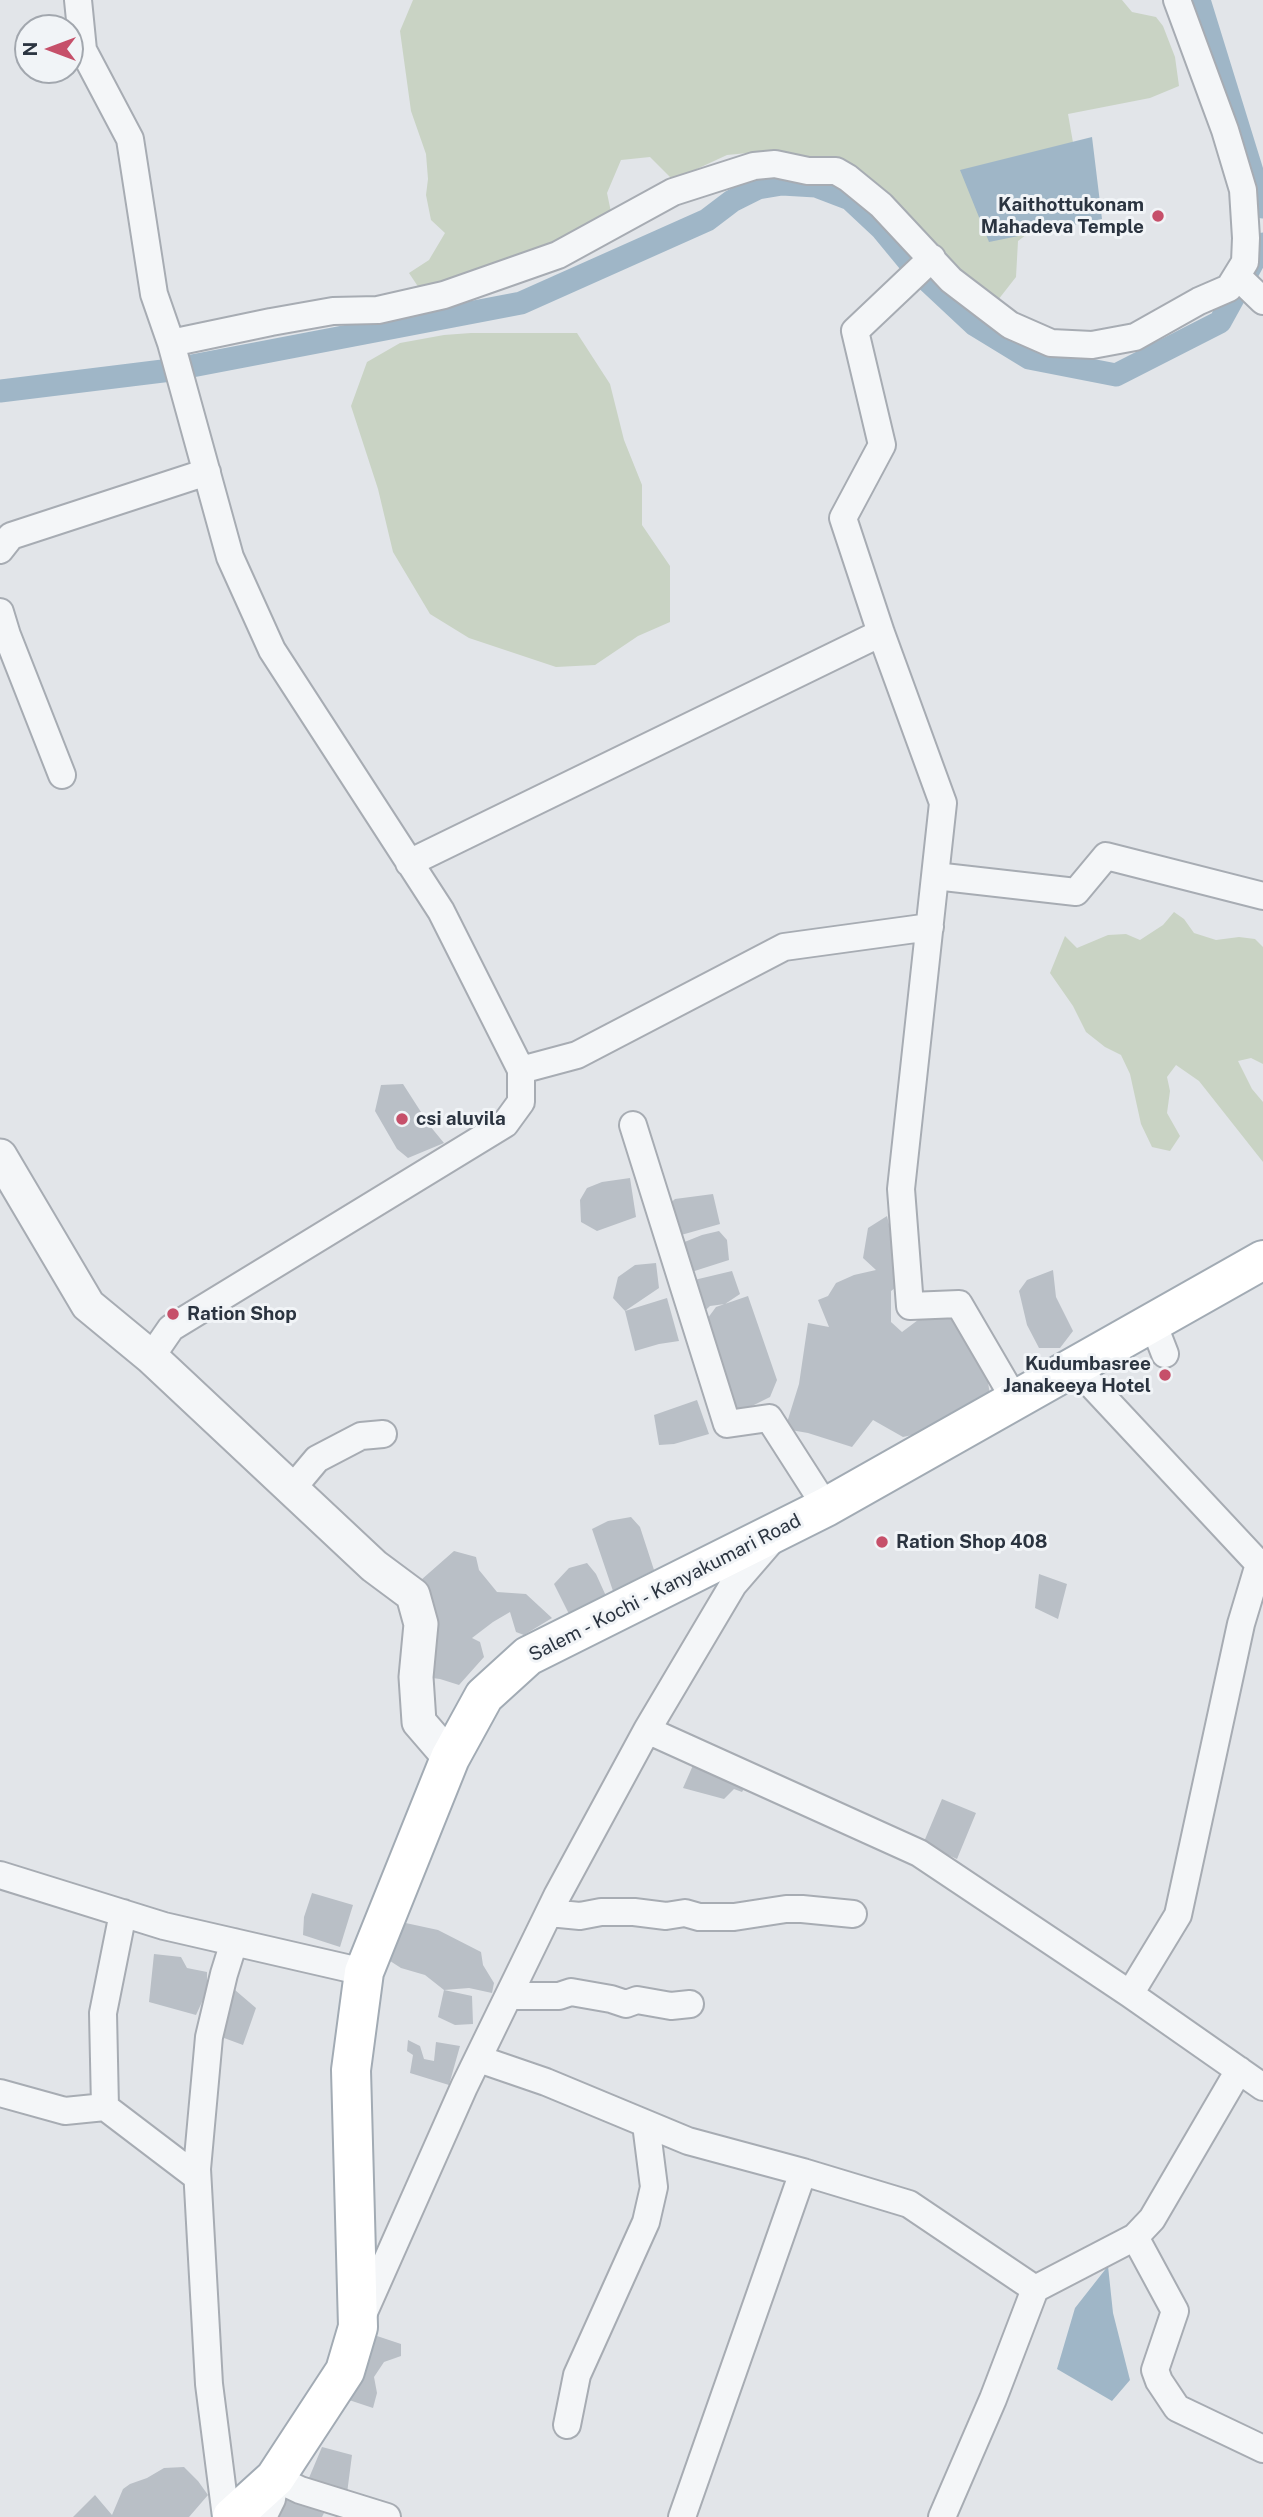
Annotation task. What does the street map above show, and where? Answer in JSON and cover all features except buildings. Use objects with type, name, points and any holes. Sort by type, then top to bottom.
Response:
[{"type":"main road","name":"Salem - Kochi - Kanyakumari Road","points":[[232,2517],[275,2478],[345,2371],[358,2327],[351,2070],[364,1972],[450,1758],[484,1696],[528,1656],[826,1507],[1075,1367],[1159,1338],[1263,1261]]},
{"type":"street","points":[[78,0],[83,50],[130,139],[154,294],[171,343],[230,557],[272,650],[441,911],[522,1070],[522,1102],[505,1124],[172,1328],[151,1357]]},
{"type":"street","points":[[171,343],[333,312],[379,310],[444,295],[558,256],[673,192],[754,166],[775,164],[808,171],[836,171],[881,205],[951,280],[1010,325],[1051,343],[1092,345],[1135,337],[1199,301],[1229,288],[1245,262],[1243,190],[1225,130],[1177,0]]},
{"type":"street","points":[[931,259],[855,331],[882,445],[843,518],[881,634],[943,803],[901,1189],[910,1306],[959,1304],[1015,1400]]},
{"type":"street","points":[[1237,276],[1263,301]]},
{"type":"street","points":[[0,550],[11,536],[207,472]]},
{"type":"street","points":[[0,612],[62,775]]},
{"type":"street","points":[[409,863],[881,634]]},
{"type":"street","points":[[935,876],[1076,892],[1106,856],[1263,897]]},
{"type":"street","points":[[522,1070],[577,1055],[784,947],[930,927]]},
{"type":"street","points":[[633,1125],[727,1424],[769,1418],[826,1507]]},
{"type":"street","points":[[0,1156],[88,1305],[151,1357],[374,1566],[413,1595],[421,1624],[416,1677],[419,1722],[450,1758]]},
{"type":"street","points":[[1075,1367],[1259,1564],[1241,1624],[1178,1914],[1130,1994]]},
{"type":"street","points":[[291,1490],[317,1459],[361,1436],[383,1434]]},
{"type":"street","points":[[358,2327],[478,2059],[549,1913],[648,1730],[733,1585],[780,1531]]},
{"type":"street","points":[[648,1730],[919,1853],[1263,2087]]},
{"type":"street","points":[[0,1875],[164,1926],[364,1972]]},
{"type":"street","points":[[549,1913],[580,1916],[601,1912],[666,1916],[685,1913],[699,1917],[734,1917],[802,1909],[853,1914]]},
{"type":"street","points":[[106,2107],[103,2013],[123,1913]]},
{"type":"street","points":[[226,2517],[209,2384],[197,2177],[209,2037],[234,1942]]},
{"type":"street","points":[[509,1996],[559,1996],[571,1992],[626,2004],[637,2000],[671,2006],[690,2004]]},
{"type":"street","points":[[478,2059],[546,2082],[688,2141],[909,2204],[1035,2289]]},
{"type":"street","points":[[943,2517],[993,2399],[1035,2289],[1135,2237],[1152,2219],[1239,2070]]},
{"type":"street","points":[[0,2093],[65,2112],[106,2107],[197,2177]]},
{"type":"street","points":[[567,2425],[578,2375],[646,2222],[654,2187],[646,2124]]},
{"type":"street","points":[[682,2517],[803,2172]]},
{"type":"street","points":[[1135,2237],[1175,2311],[1155,2370],[1159,2381],[1177,2408],[1263,2449]]},
{"type":"street","points":[[264,2517],[272,2499],[275,2478],[300,2490],[387,2517]]},
{"type":"green space","points":[[413,0],[1122,0],[1132,12],[1156,17],[1163,26],[1175,57],[1179,86],[1150,98],[1068,114],[1075,154],[1080,214],[1066,230],[1043,222],[1018,241],[1016,277],[998,300],[963,280],[947,255],[906,211],[874,187],[769,151],[727,155],[673,180],[650,157],[621,160],[607,193],[611,212],[575,238],[419,288],[409,273],[429,260],[445,233],[431,220],[426,195],[426,154],[411,111],[400,31]]},
{"type":"green space","points":[[471,333],[577,333],[610,384],[624,440],[642,485],[642,525],[670,566],[670,622],[638,636],[595,665],[556,667],[469,638],[430,614],[393,552],[378,489],[351,406],[367,362],[400,343]]},
{"type":"green space","points":[[1174,912],[1184,919],[1194,933],[1216,940],[1239,937],[1255,939],[1263,947],[1263,1064],[1251,1058],[1238,1061],[1252,1089],[1263,1102],[1263,1162],[1199,1081],[1176,1065],[1167,1077],[1170,1091],[1167,1113],[1180,1136],[1170,1151],[1152,1147],[1141,1124],[1130,1074],[1121,1055],[1105,1047],[1086,1032],[1073,1006],[1050,973],[1065,936],[1077,948],[1108,935],[1126,934],[1140,940],[1163,925]]},
{"type":"water","points":[[1092,137],[1102,219],[989,242],[960,170]]},
{"type":"water","points":[[1108,2266],[1113,2313],[1130,2380],[1112,2401],[1057,2369],[1075,2308]]},
{"type":"waterway","points":[[1199,0],[1263,207]]},
{"type":"waterway","points":[[0,391],[171,370],[521,303],[707,220],[732,201],[758,188],[782,184],[816,186],[850,199],[881,228],[914,268],[975,325],[1029,358],[1116,375],[1220,322],[1263,244]]},
{"type":"place","name":"Kaithottukonam Mahadeva Temple","points":[[1158,216]]},
{"type":"place","name":"csi aluvila","points":[[402,1119]]},
{"type":"place","name":"Ration Shop","points":[[173,1314]]},
{"type":"place","name":"Kudumbasree Janakeeya Hotel","points":[[1165,1375]]},
{"type":"place","name":"Ration Shop 408","points":[[882,1542]]}]
